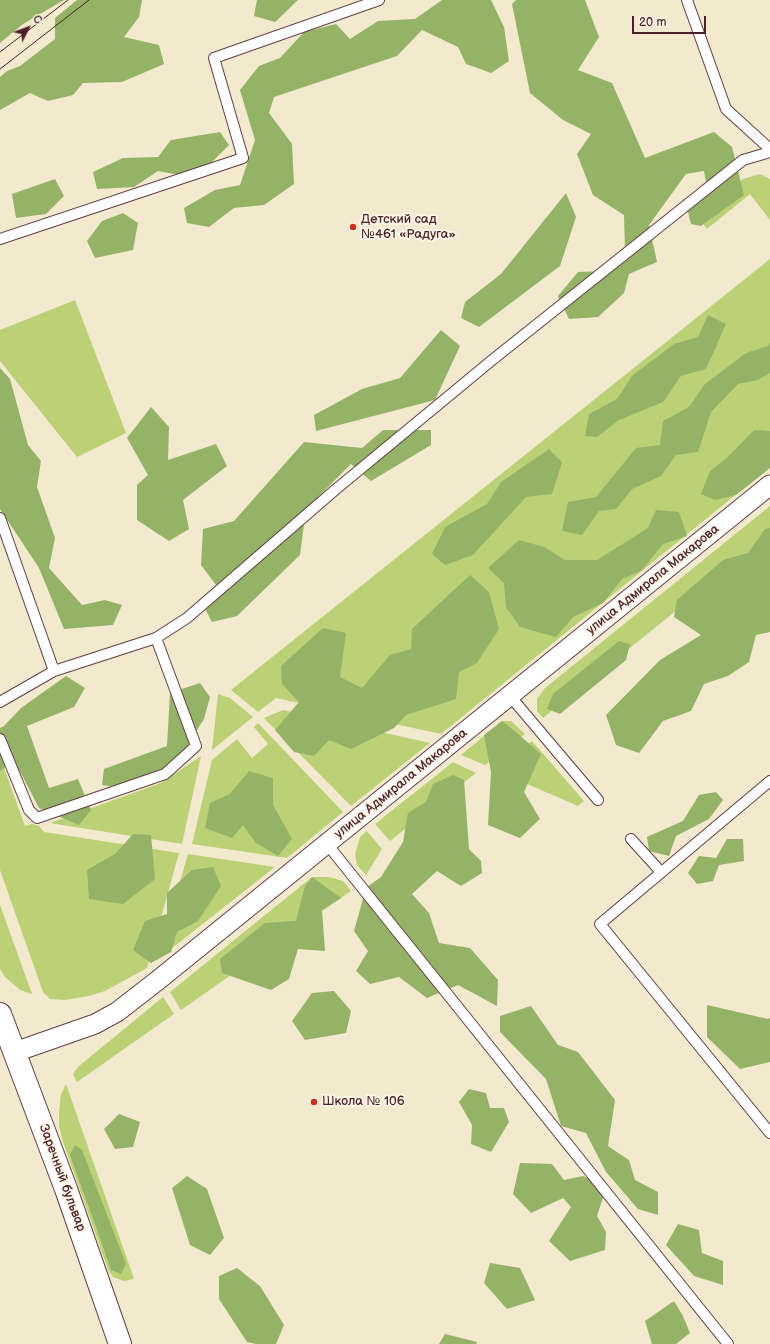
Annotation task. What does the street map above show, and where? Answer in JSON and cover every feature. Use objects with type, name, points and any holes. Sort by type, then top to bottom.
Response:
[{"type":"street","name":"улица Адмирала Макарова","points":[[15,1052],[95,1024],[117,1012],[770,485]]},
{"type":"street","name":"Заречный бульвар","points":[[0,1014],[66,1189],[120,1344]]},
{"type":"lane","points":[[0,239],[243,158],[214,58],[379,0]]},
{"type":"lane","points":[[687,0],[726,109],[770,149]]},
{"type":"lane","points":[[0,702],[54,671],[156,638],[187,618],[335,490],[467,381],[743,160],[770,152]]},
{"type":"lane","points":[[0,518],[54,671]]},
{"type":"lane","points":[[0,739],[29,810],[37,818],[165,774],[196,746],[156,638]]},
{"type":"lane","points":[[510,696],[598,800]]},
{"type":"lane","points":[[770,782],[600,924],[770,1133]]},
{"type":"lane","points":[[631,839],[661,872]]},
{"type":"lane","points":[[327,844],[728,1344]]},
{"type":"green space","points":[[0,0],[64,0],[23,24],[0,43]]},
{"type":"green space","points":[[77,0],[142,0],[139,17],[124,37],[159,45],[164,64],[122,82],[83,83],[73,95],[48,101],[30,93],[0,110],[0,77],[7,71],[20,66],[55,39],[55,18]]},
{"type":"green space","points":[[257,0],[298,0],[275,22],[254,16]]},
{"type":"green space","points":[[442,0],[491,0],[504,27],[509,61],[491,73],[466,64],[458,47],[422,30],[397,56],[274,97],[269,113],[292,144],[294,184],[264,205],[234,208],[209,227],[187,223],[184,208],[215,190],[240,185],[255,140],[240,90],[259,66],[280,58],[304,32],[336,24],[350,39],[378,21],[415,19]]},
{"type":"green space","points":[[516,0],[585,0],[599,37],[578,70],[612,83],[645,158],[714,132],[732,147],[744,195],[701,226],[691,224],[687,208],[707,188],[704,171],[686,174],[649,225],[657,262],[629,274],[624,293],[598,317],[569,319],[558,296],[578,272],[607,271],[625,251],[624,215],[593,195],[577,154],[591,134],[563,120],[530,93],[512,4]]},
{"type":"green space","points":[[220,132],[229,145],[196,178],[158,171],[134,187],[97,189],[93,172],[123,158],[158,157],[171,140]]},
{"type":"green space","points":[[760,174],[770,179],[770,220],[750,194],[707,229],[698,217],[743,179]]},
{"type":"green space","points":[[55,179],[64,196],[46,214],[16,218],[12,194]]},
{"type":"green space","points":[[566,193],[576,217],[560,266],[479,327],[461,318],[465,302],[501,274]]},
{"type":"green space","points":[[123,213],[138,223],[133,250],[95,258],[87,241],[102,221]]},
{"type":"green space","points":[[770,259],[770,467],[441,734],[276,698],[258,712],[231,690]]},
{"type":"green space","points":[[75,300],[126,433],[77,457],[0,361],[0,330]]},
{"type":"green space","points":[[708,315],[726,324],[706,369],[681,376],[663,402],[619,420],[597,437],[585,436],[589,414],[617,399],[632,376],[674,344],[698,337]]},
{"type":"green space","points":[[441,330],[460,346],[435,400],[316,431],[314,415],[362,389],[400,378]]},
{"type":"green space","points":[[770,343],[770,373],[758,380],[738,384],[711,412],[698,452],[676,455],[661,476],[632,489],[616,509],[599,511],[582,535],[562,531],[568,502],[596,497],[636,448],[660,445],[663,421],[689,407],[705,384],[746,353],[768,346]]},
{"type":"green space","points":[[0,368],[10,379],[28,445],[41,461],[37,487],[55,538],[49,568],[82,605],[105,600],[122,605],[113,625],[64,629],[39,568],[0,509]]},
{"type":"green space","points":[[151,407],[169,427],[168,460],[216,444],[227,466],[183,500],[189,529],[169,541],[137,520],[137,485],[148,475],[127,438]]},
{"type":"green space","points":[[383,430],[431,430],[431,445],[371,481],[351,464],[306,509],[300,555],[237,616],[212,622],[202,603],[216,585],[201,565],[203,529],[234,521],[304,442],[362,448]]},
{"type":"green space","points":[[754,430],[770,431],[770,468],[736,495],[715,500],[701,494],[710,471],[728,457]]},
{"type":"green space","points":[[549,449],[562,462],[552,494],[526,497],[473,555],[445,565],[432,554],[445,527],[487,504],[501,482]]},
{"type":"green space","points":[[770,506],[770,535],[543,718],[537,711],[537,699],[545,688]]},
{"type":"green space","points":[[656,510],[679,512],[687,536],[663,544],[641,571],[622,579],[603,603],[573,617],[556,637],[520,627],[506,607],[504,583],[488,568],[519,540],[544,547],[565,560],[597,560],[648,528]]},
{"type":"green space","points":[[770,528],[770,632],[756,635],[749,662],[728,676],[704,684],[691,711],[663,721],[639,753],[616,745],[606,715],[660,660],[701,635],[674,617],[677,600],[723,560],[748,553],[765,529]]},
{"type":"green space","points":[[470,575],[489,592],[499,629],[477,663],[459,672],[456,699],[406,715],[394,728],[351,749],[329,740],[314,756],[294,752],[275,730],[299,702],[282,684],[281,666],[323,628],[346,633],[340,677],[362,688],[390,655],[411,649],[412,629]]},
{"type":"green space","points":[[619,641],[630,644],[626,660],[560,714],[547,709],[553,694]]},
{"type":"green space","points":[[66,676],[85,688],[74,707],[27,726],[49,788],[78,779],[91,810],[79,825],[39,808],[14,760],[0,771],[0,728],[4,726],[21,708]]},
{"type":"green space","points":[[200,683],[210,697],[204,719],[191,739],[183,756],[128,789],[102,785],[104,769],[167,746],[170,693]]},
{"type":"green space","points":[[218,694],[230,698],[253,717],[212,750]]},
{"type":"green space","points":[[283,710],[430,743],[351,806],[264,718]]},
{"type":"green space","points":[[502,721],[511,721],[525,734],[485,765],[461,755]]},
{"type":"green space","points":[[502,721],[541,754],[524,792],[540,819],[520,838],[488,825],[491,772],[484,735]]},
{"type":"green space","points":[[258,723],[343,812],[287,858],[192,844],[212,760],[237,739],[252,758],[268,744],[254,727]]},
{"type":"green space","points":[[532,741],[584,801],[578,806],[495,770]]},
{"type":"green space","points":[[201,756],[182,844],[50,823],[161,783]]},
{"type":"green space","points":[[0,757],[25,826],[32,824],[39,826],[44,832],[179,853],[147,968],[105,991],[89,996],[65,1000],[50,999],[43,992],[0,870]]},
{"type":"green space","points":[[453,762],[476,773],[390,841],[375,824]]},
{"type":"green space","points":[[249,771],[273,778],[273,805],[292,839],[278,856],[256,843],[243,825],[232,838],[205,828],[210,803],[230,794]]},
{"type":"green space","points":[[453,775],[464,780],[469,849],[481,861],[482,873],[461,886],[437,871],[412,894],[429,913],[439,943],[470,948],[498,980],[497,1006],[458,985],[427,998],[399,977],[370,984],[356,971],[368,951],[354,931],[366,888],[381,877],[403,842],[408,813],[426,802],[433,784]]},
{"type":"green space","points":[[716,792],[723,800],[709,819],[676,836],[669,856],[649,851],[647,837],[683,821],[699,795]]},
{"type":"green space","points":[[367,831],[382,849],[366,875],[357,865],[355,854],[360,837]]},
{"type":"green space","points":[[133,834],[151,835],[155,879],[123,904],[89,899],[87,870],[115,854]]},
{"type":"green space","points":[[727,839],[743,839],[744,861],[719,865],[713,881],[697,884],[688,873],[699,856],[716,858]]},
{"type":"green space","points":[[188,854],[275,867],[157,960]]},
{"type":"green space","points":[[213,867],[221,886],[198,921],[177,932],[171,952],[151,963],[133,950],[145,921],[167,914],[167,893],[192,870]]},
{"type":"green space","points":[[312,877],[329,877],[343,881],[351,891],[181,1010],[170,992]]},
{"type":"green space","points":[[312,877],[341,898],[322,910],[325,951],[298,949],[289,979],[271,990],[222,973],[220,959],[265,923],[296,921],[305,886]]},
{"type":"green space","points":[[0,905],[32,994],[20,990],[5,977],[0,969]]},
{"type":"green space","points":[[334,991],[351,1011],[346,1033],[305,1040],[292,1021],[312,993]]},
{"type":"green space","points":[[163,997],[174,1014],[77,1082],[73,1074],[79,1066]]},
{"type":"green space","points":[[707,1005],[768,1019],[770,1018],[770,1062],[740,1069],[707,1037]]},
{"type":"green space","points":[[531,1006],[558,1045],[578,1052],[615,1100],[608,1146],[629,1160],[635,1180],[658,1192],[658,1215],[638,1209],[606,1172],[586,1133],[561,1126],[546,1079],[500,1032],[500,1016]]},
{"type":"green space","points":[[66,1084],[134,1279],[124,1281],[113,1277],[109,1272],[63,1142],[59,1126],[59,1112],[61,1094]]},
{"type":"green space","points":[[469,1089],[486,1093],[490,1108],[504,1108],[509,1122],[491,1152],[471,1144],[472,1125],[459,1102]]},
{"type":"green space","points":[[119,1114],[140,1122],[133,1147],[115,1149],[104,1129]]},
{"type":"green space","points":[[75,1145],[82,1150],[126,1264],[121,1274],[111,1270],[70,1155]]},
{"type":"green space","points":[[520,1163],[552,1164],[564,1180],[583,1176],[606,1188],[597,1216],[606,1232],[605,1250],[570,1261],[549,1241],[571,1207],[563,1198],[531,1213],[513,1194]]},
{"type":"green space","points":[[187,1176],[207,1189],[224,1238],[210,1255],[190,1245],[172,1188]]},
{"type":"green space","points":[[678,1224],[699,1230],[702,1253],[723,1261],[723,1285],[694,1276],[666,1245]]},
{"type":"green space","points":[[490,1263],[520,1268],[535,1300],[507,1309],[484,1283]]},
{"type":"green space","points":[[237,1268],[260,1286],[284,1325],[276,1344],[256,1344],[247,1342],[219,1299],[219,1276]]},
{"type":"green space","points":[[674,1301],[683,1316],[690,1333],[676,1344],[652,1344],[645,1321]]},
{"type":"green space","points":[[445,1334],[477,1342],[476,1344],[439,1344]]},
{"type":"tram line","points":[[0,52],[68,0]]},
{"type":"tram line","points":[[0,69],[89,0]]},
{"type":"place","name":"Детский сад №461 «Радуга»","points":[[353,227]]},
{"type":"place","name":"Школа № 106","points":[[314,1102]]}]
